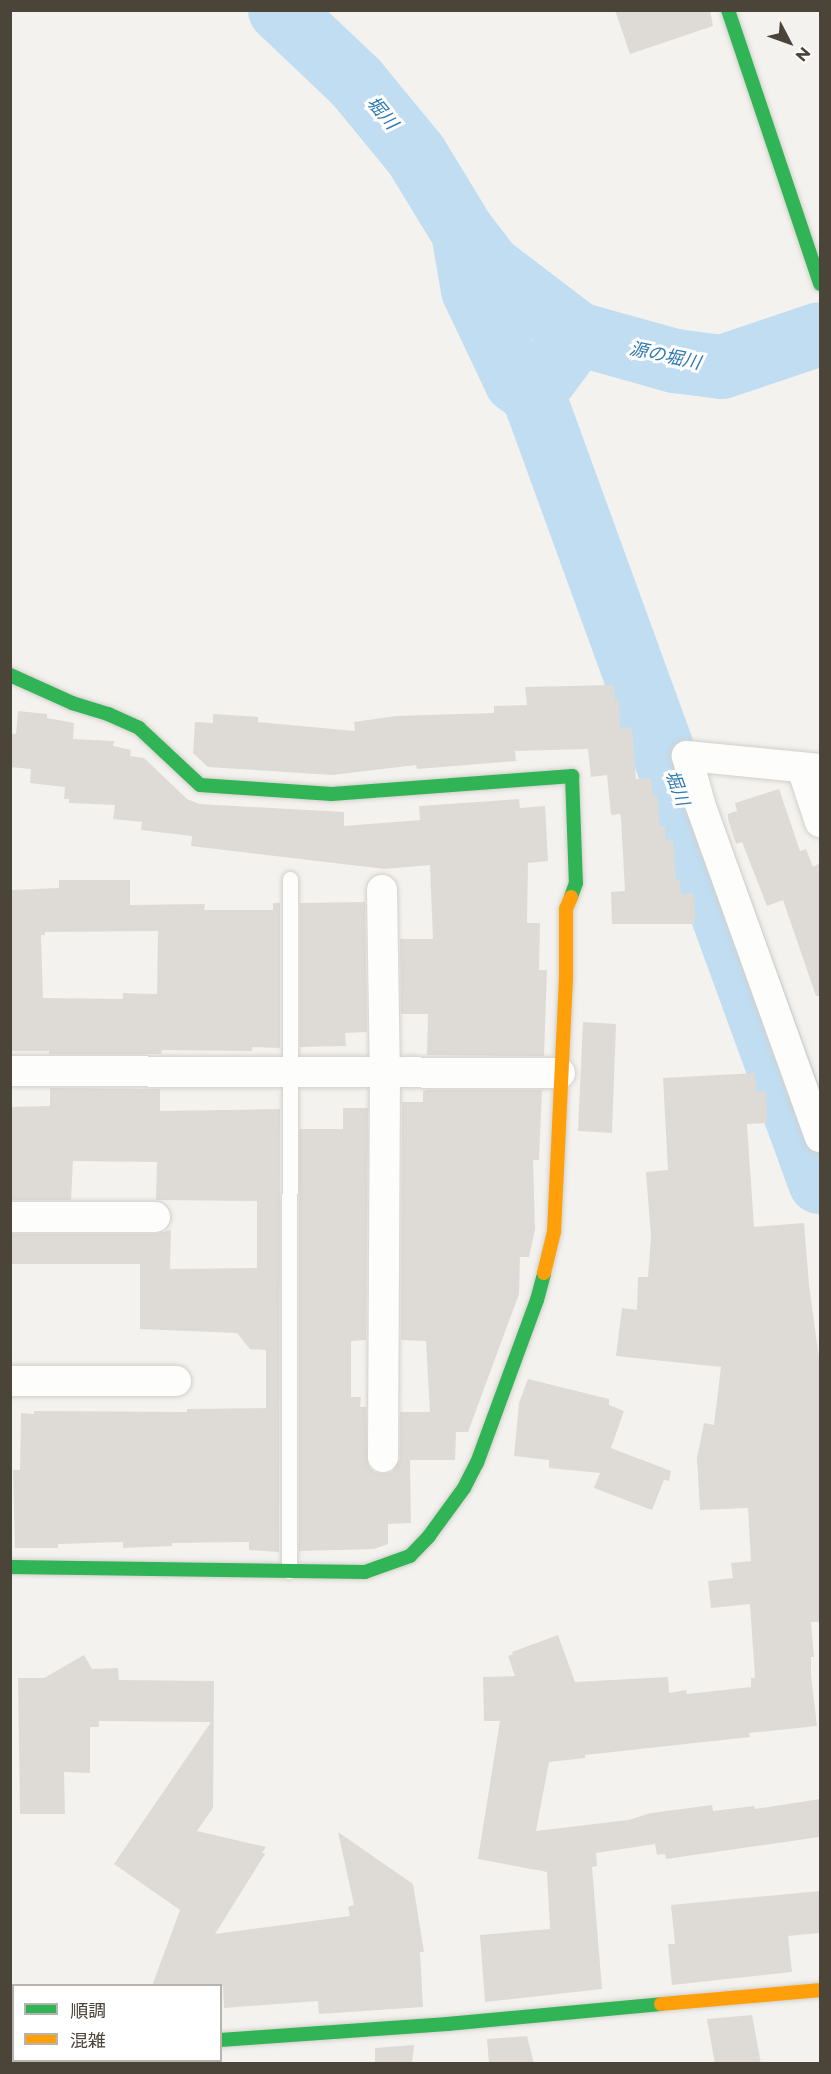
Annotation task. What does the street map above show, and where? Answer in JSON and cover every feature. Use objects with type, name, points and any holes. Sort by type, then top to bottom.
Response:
[{"type":"street","points":[[728,10],[820,284]]},
{"type":"street","points":[[10,675],[72,703],[108,714],[139,728],[200,785],[332,795],[572,776],[576,884],[566,909],[555,1232],[537,1300],[477,1463],[464,1488],[429,1536],[410,1556],[364,1572],[10,1567]]},
{"type":"street","points":[[820,822],[811,768],[687,756],[700,804],[820,1137]]},
{"type":"street","points":[[382,890],[385,1072],[383,1457]]},
{"type":"street","points":[[10,1071],[560,1073]]},
{"type":"street","points":[[10,1217],[155,1217]]},
{"type":"street","points":[[10,1381],[176,1381]]},
{"type":"street","points":[[222,2040],[481,2021],[820,1990]]},
{"type":"lane","points":[[289,1571],[290,879]]},
{"type":"building","points":[[615,10],[710,10],[713,26],[630,54]]},
{"type":"building","points":[[614,685],[615,700],[619,700],[620,728],[632,727],[636,779],[651,778],[653,796],[657,795],[660,826],[665,826],[665,840],[673,839],[676,880],[680,879],[681,894],[694,893],[695,924],[612,924],[611,892],[625,891],[621,818],[620,814],[611,815],[607,775],[591,777],[588,749],[515,751],[516,761],[417,769],[416,765],[332,775],[208,767],[193,753],[195,722],[213,723],[213,714],[258,717],[258,722],[355,731],[354,722],[396,716],[494,713],[494,706],[527,705],[525,687]]},
{"type":"building","points":[[18,711],[47,714],[47,718],[74,723],[73,739],[114,741],[113,746],[131,750],[130,756],[144,758],[187,799],[199,804],[344,812],[344,826],[420,820],[419,806],[519,799],[520,808],[545,806],[548,861],[528,863],[527,923],[540,923],[539,970],[547,970],[544,1056],[427,1055],[428,1014],[401,1014],[400,939],[433,939],[430,865],[385,869],[191,846],[192,836],[141,830],[142,822],[113,819],[115,805],[69,803],[69,799],[64,799],[65,787],[30,783],[31,769],[10,767],[10,733],[16,734]]},
{"type":"building","points":[[779,789],[800,851],[806,849],[813,867],[820,863],[820,996],[816,996],[783,900],[767,906],[742,842],[736,844],[728,819],[728,814],[737,811],[735,803]]},
{"type":"building","points":[[59,880],[130,880],[130,905],[205,904],[204,910],[273,910],[273,903],[280,903],[280,1048],[252,1047],[252,1051],[162,1050],[161,1054],[49,1054],[49,1051],[11,1051],[10,890],[59,888]],"holes":[[[158,931],[157,994],[123,993],[123,999],[43,998],[41,935],[45,935],[45,932]]]},
{"type":"building","points":[[365,902],[367,1032],[345,1033],[346,1046],[300,1047],[300,903]]},
{"type":"building","points":[[583,1022],[616,1024],[612,1133],[578,1131]]},
{"type":"building","points":[[755,1073],[756,1092],[766,1091],[767,1123],[747,1124],[754,1227],[804,1223],[809,1285],[820,1365],[820,1622],[811,1622],[814,1657],[811,1657],[811,1676],[817,1726],[749,1733],[750,1737],[585,1755],[585,1758],[549,1762],[536,1831],[628,1820],[651,1813],[712,1805],[713,1811],[754,1806],[755,1809],[820,1799],[820,1837],[666,1859],[665,1854],[657,1855],[655,1844],[596,1853],[597,1866],[592,1867],[602,1989],[485,2002],[480,1935],[550,1929],[547,1872],[478,1859],[500,1721],[484,1721],[483,1677],[515,1676],[508,1656],[513,1654],[512,1652],[558,1635],[575,1682],[668,1677],[669,1693],[686,1690],[687,1694],[751,1687],[751,1678],[755,1678],[750,1604],[711,1608],[708,1581],[733,1578],[731,1563],[751,1561],[748,1508],[700,1510],[697,1458],[704,1423],[714,1425],[721,1367],[616,1356],[622,1308],[637,1310],[638,1277],[648,1277],[651,1237],[646,1172],[668,1170],[663,1078]]},
{"type":"building","points":[[50,1088],[160,1089],[160,1111],[280,1109],[279,1552],[249,1550],[249,1542],[172,1543],[172,1546],[123,1548],[123,1542],[58,1544],[58,1548],[15,1548],[13,1470],[20,1470],[21,1413],[34,1414],[34,1411],[187,1412],[187,1409],[266,1408],[266,1350],[250,1349],[237,1333],[140,1329],[140,1264],[10,1264],[10,1234],[155,1234],[171,1230],[170,1269],[257,1268],[257,1201],[156,1200],[157,1162],[73,1161],[71,1200],[10,1200],[10,1107],[50,1106]]},
{"type":"building","points":[[542,1090],[539,1160],[533,1160],[535,1229],[529,1257],[520,1257],[519,1294],[468,1432],[456,1432],[455,1460],[410,1460],[411,1523],[388,1524],[388,1544],[374,1549],[299,1551],[299,1129],[343,1129],[343,1108],[368,1108],[366,1340],[351,1341],[351,1397],[361,1397],[360,1407],[366,1407],[368,1465],[374,1472],[383,1474],[392,1472],[400,1458],[400,1412],[430,1412],[426,1341],[401,1340],[402,1102],[423,1102],[423,1091]]},
{"type":"building","points":[[528,1379],[609,1399],[609,1405],[624,1411],[611,1448],[671,1471],[669,1481],[664,1480],[652,1510],[594,1488],[600,1473],[549,1468],[549,1460],[514,1456],[519,1403]]},
{"type":"building","points":[[84,1655],[92,1669],[118,1668],[119,1680],[214,1681],[213,1808],[197,1831],[266,1847],[262,1853],[265,1854],[215,1934],[350,1916],[348,1907],[354,1905],[338,1832],[413,1884],[424,1952],[420,1952],[423,2007],[319,2014],[318,2001],[224,2008],[222,1984],[153,1984],[180,1910],[114,1864],[211,1722],[99,1721],[99,1727],[90,1727],[90,1773],[64,1772],[65,1814],[20,1814],[18,1678],[44,1678]]},
{"type":"building","points":[[820,1891],[820,1933],[788,1936],[792,1972],[672,1985],[668,1944],[675,1944],[671,1905]]},
{"type":"building","points":[[752,2015],[761,2064],[715,2064],[707,2019]]},
{"type":"building","points":[[527,2036],[534,2064],[489,2064],[487,2039]]},
{"type":"building","points":[[414,2045],[412,2064],[375,2064],[375,2048]]},
{"type":"waterway","name":"堀川","points":[[280,10],[356,82],[416,155],[463,232],[490,267],[578,334],[675,361],[722,367],[820,334]]},
{"type":"waterway","name":"堀川","points":[[464,238],[473,290],[516,381],[533,394]]},
{"type":"waterway","name":"堀川","points":[[578,334],[533,394],[820,1182]]},
{"type":"traffic: fast","points":[[728,10],[820,284]]},
{"type":"traffic: fast","points":[[10,675],[72,703],[108,714],[139,728],[200,785],[332,794],[572,776],[576,883],[571,897]]},
{"type":"traffic: fast","points":[[10,1567],[365,1572],[410,1556],[429,1536],[464,1488],[477,1463],[537,1300],[544,1273]]},
{"type":"traffic: fast","points":[[222,2040],[447,2024],[661,2004]]},
{"type":"traffic: slow","points":[[544,1273],[554,1232],[566,979],[566,909],[571,897]]},
{"type":"traffic: slow","points":[[661,2004],[820,1990]]},
{"type":"water label","name":"源の堀川","points":[[665,356]]}]
